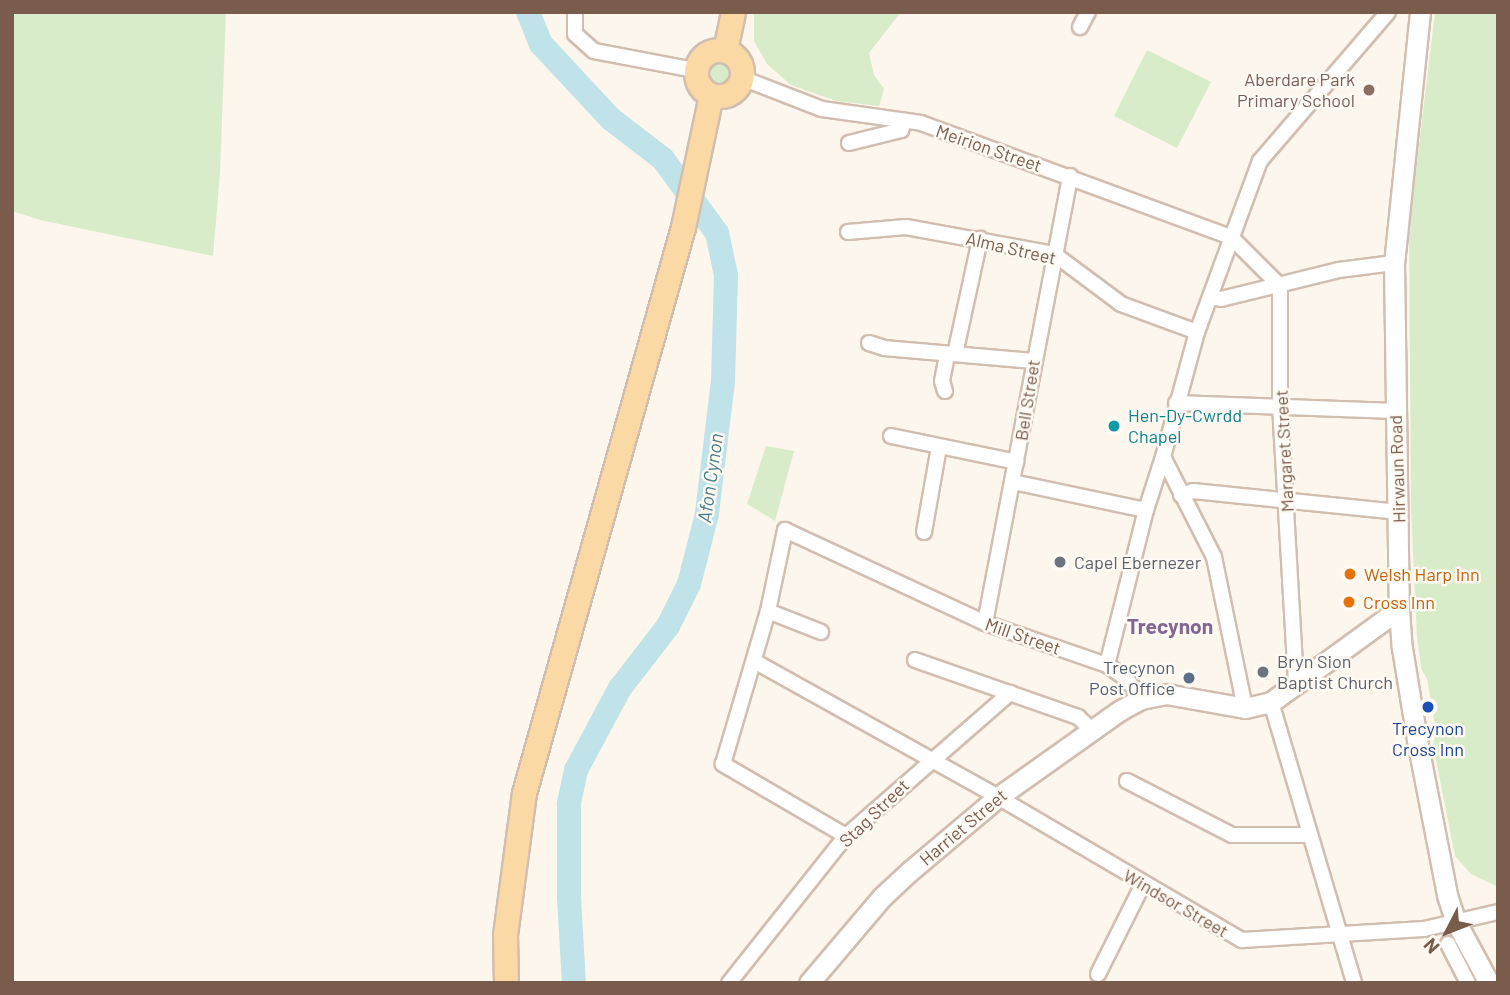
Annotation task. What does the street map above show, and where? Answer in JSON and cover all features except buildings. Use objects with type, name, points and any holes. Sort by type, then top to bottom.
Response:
[{"type":"main road","points":[[725,50],[733,12]]},
{"type":"main road","name":"Hirwaun Road","points":[[1420,12],[1394,263],[1399,609],[1402,648],[1417,740],[1447,895],[1477,980]]},
{"type":"main road","points":[[725,50],[740,64],[742,78],[729,94],[712,95],[699,86],[695,70],[697,62],[709,51],[725,50]]},
{"type":"main road","points":[[506,983],[505,935],[524,793],[682,227],[712,95]]},
{"type":"main road","points":[[1142,699],[1166,694],[1245,708],[1271,702],[1399,609]]},
{"type":"main road","name":"Harriet Street","points":[[809,983],[882,897],[999,797],[1091,729],[1142,699]]},
{"type":"street","points":[[575,12],[575,34],[594,51],[695,70]]},
{"type":"street","points":[[1080,27],[1087,12]]},
{"type":"street","points":[[1107,665],[1146,510],[1197,332],[1260,161],[1388,12]]},
{"type":"street","name":"Meirion Street","points":[[742,78],[822,109],[920,123],[1231,237]]},
{"type":"street","points":[[849,143],[901,130],[904,121]]},
{"type":"street","name":"Bell Street","points":[[985,623],[1070,176]]},
{"type":"street","name":"Alma Street","points":[[848,232],[906,227],[1054,254],[1121,304],[1197,332]]},
{"type":"street","points":[[1231,237],[1278,284]]},
{"type":"street","points":[[945,391],[942,381],[981,239]]},
{"type":"street","points":[[1210,297],[1221,299],[1339,270],[1394,263]]},
{"type":"street","name":"Margaret Street","points":[[1278,284],[1280,405],[1296,685]]},
{"type":"street","points":[[869,343],[884,348],[1033,361]]},
{"type":"street","points":[[1176,403],[1395,411]]},
{"type":"street","points":[[891,436],[1016,461]]},
{"type":"street","points":[[924,532],[939,447]]},
{"type":"street","points":[[1163,457],[1214,557],[1245,708]]},
{"type":"street","points":[[1013,482],[1146,510]]},
{"type":"street","points":[[1181,495],[1193,491],[1399,512]]},
{"type":"street","name":"Mill Street","points":[[768,611],[785,530],[985,623],[1107,665],[1127,679],[1142,699]]},
{"type":"street","points":[[821,632],[768,611],[723,764],[846,836]]},
{"type":"street","points":[[915,660],[1078,717],[1091,729]]},
{"type":"street","name":"Windsor Street","points":[[754,661],[999,797],[1242,940],[1424,929],[1498,912]]},
{"type":"street","name":"Stag Street","points":[[729,983],[846,836],[1010,693]]},
{"type":"street","points":[[1271,702],[1354,983]]},
{"type":"street","points":[[1127,781],[1231,835],[1310,835]]},
{"type":"street","points":[[1098,974],[1143,884]]},
{"type":"street","points":[[1448,944],[1477,980]]},
{"type":"green space","points":[[12,12],[226,12],[220,173],[213,256],[40,220],[12,211]]},
{"type":"green space","points":[[754,12],[901,12],[869,53],[874,75],[884,89],[879,106],[836,101],[791,85],[767,64],[754,41]]},
{"type":"green space","points":[[1435,12],[1498,12],[1498,887],[1471,874],[1455,856],[1433,745],[1436,732],[1427,679],[1421,668],[1417,637],[1411,510],[1409,229]]},
{"type":"green space","points":[[1147,50],[1211,82],[1177,148],[1114,116]]},
{"type":"green space","points":[[719,61],[728,65],[732,74],[728,83],[719,87],[710,83],[706,74],[710,65]]},
{"type":"green space","points":[[766,446],[794,451],[775,521],[747,504]]},
{"type":"waterway","name":"Afon Cynon","points":[[528,12],[541,44],[611,119],[663,159],[717,233],[726,275],[723,381],[707,514],[689,584],[668,626],[620,688],[576,770],[569,804],[569,897],[574,983]]},
{"type":"place","name":"Aberdare Park Primary School","points":[[1369,90]]},
{"type":"place","name":"Hen-Dy-Cwrdd Chapel","points":[[1114,426]]},
{"type":"place","name":"Capel Ebernezer","points":[[1060,562]]},
{"type":"place","name":"Welsh Harp Inn","points":[[1350,574]]},
{"type":"place","name":"Cross Inn","points":[[1349,602]]},
{"type":"place","name":"Bryn Sion Baptist Church","points":[[1263,672]]},
{"type":"place","name":"Trecynon Post Office","points":[[1189,678]]},
{"type":"place","name":"Trecynon Cross Inn","points":[[1428,707]]},
{"type":"district","name":"Trecynon","points":[[1170,626]]}]
